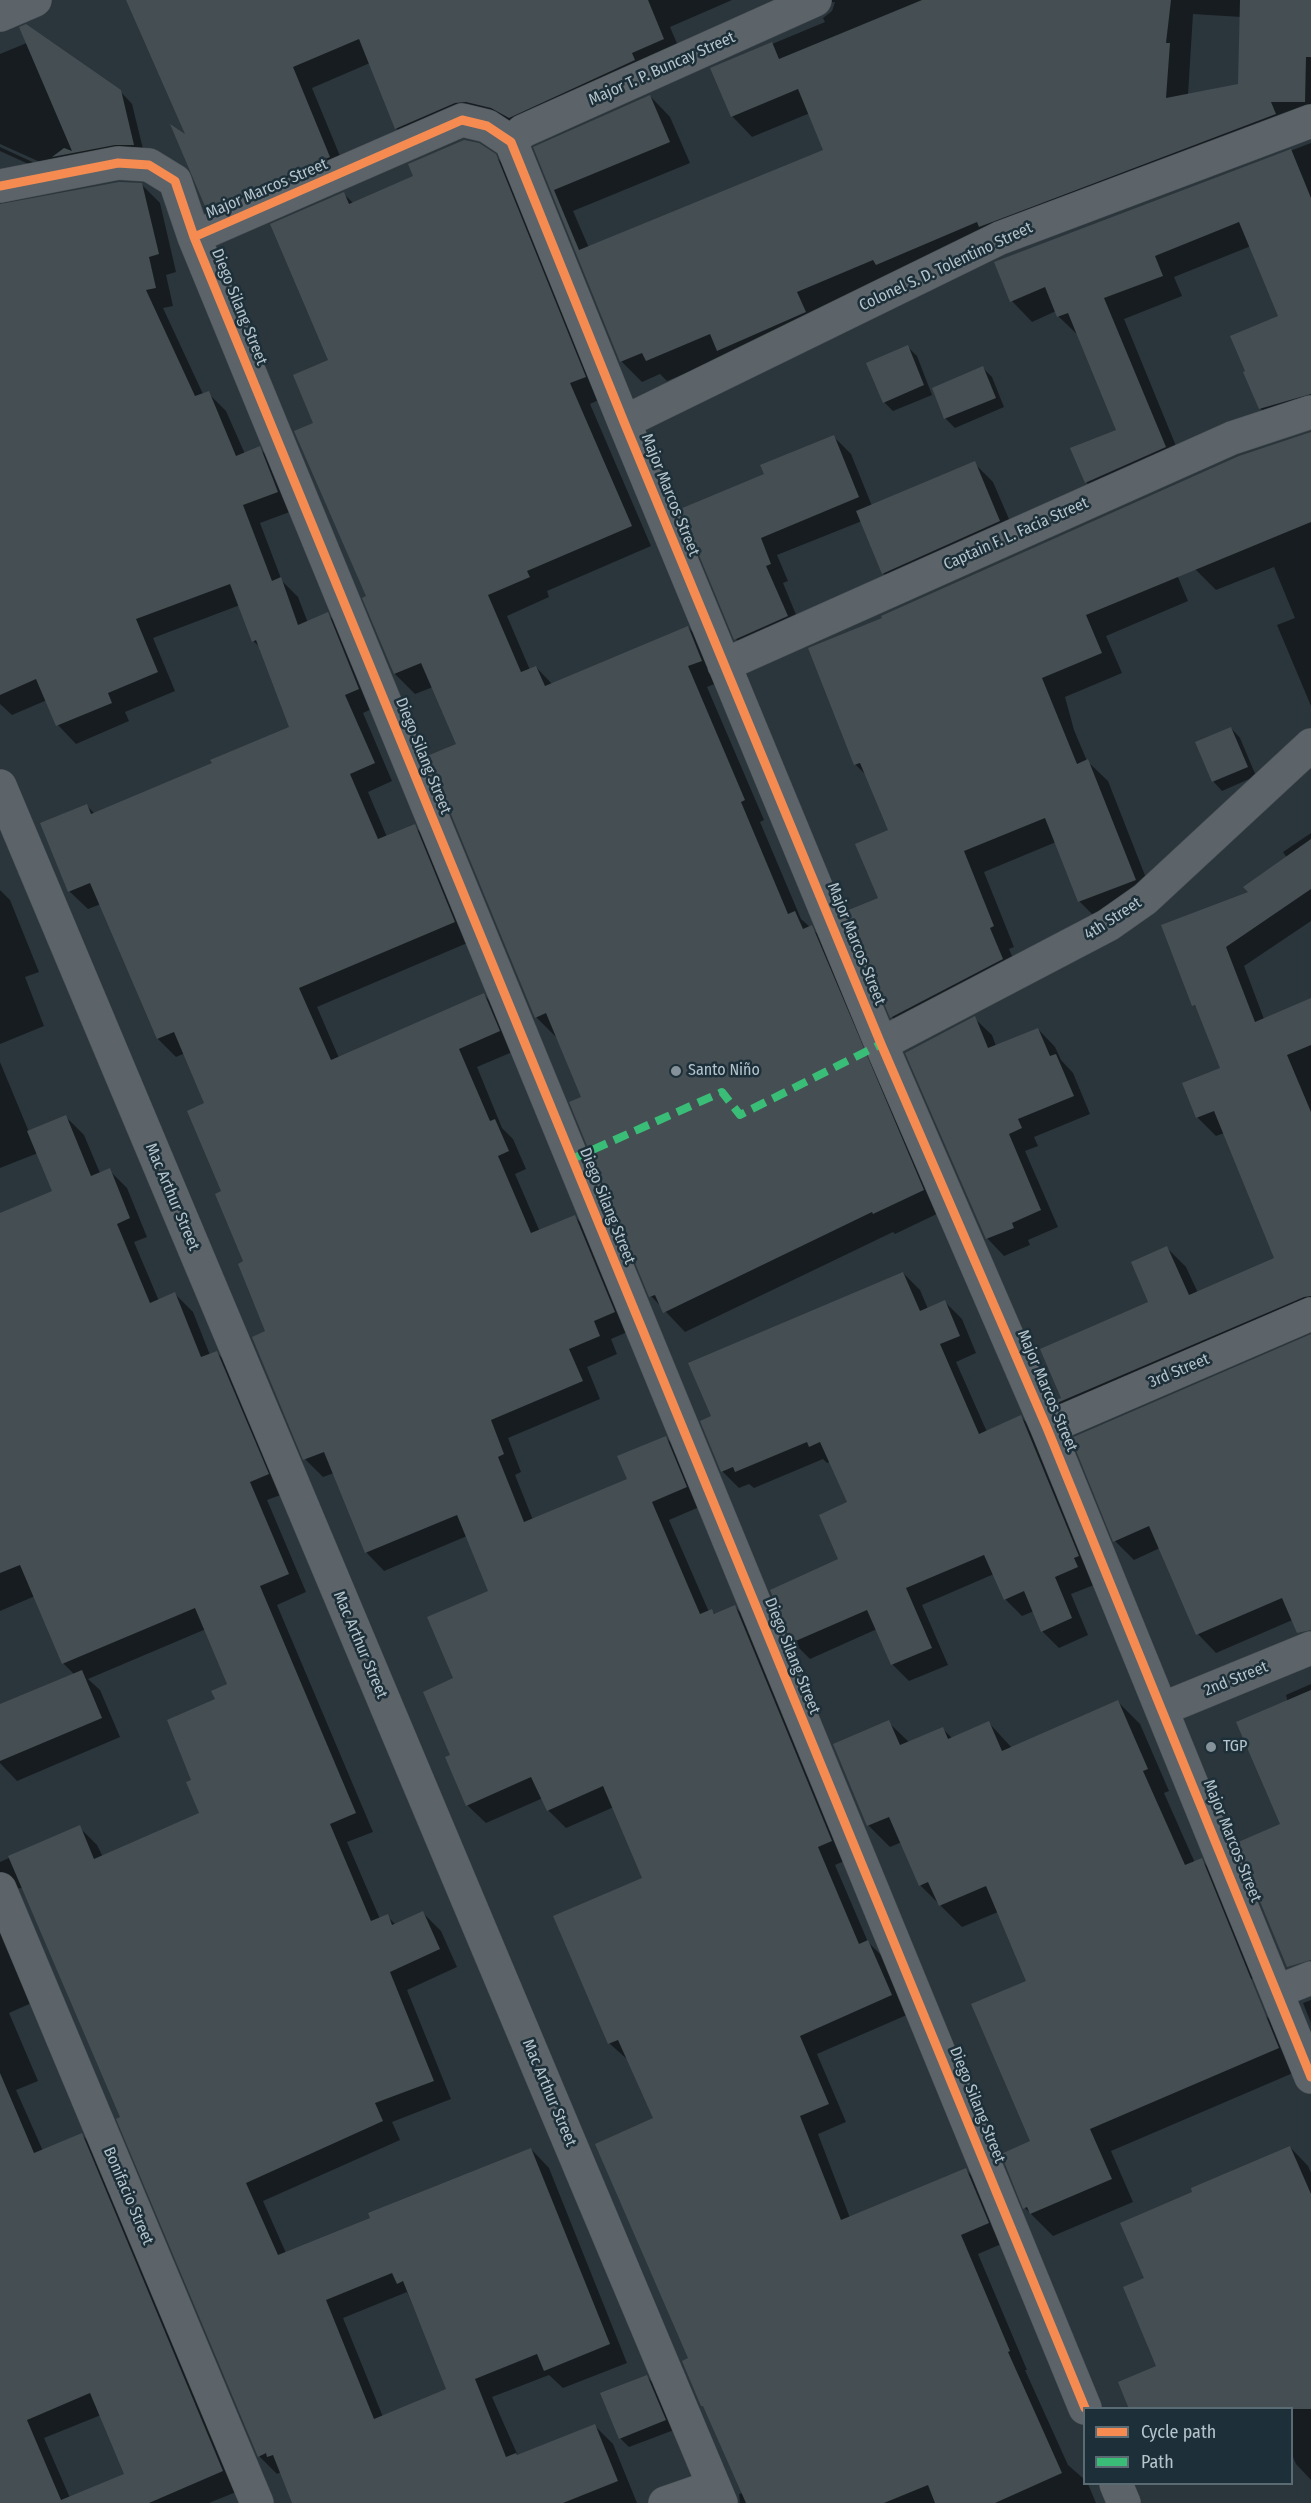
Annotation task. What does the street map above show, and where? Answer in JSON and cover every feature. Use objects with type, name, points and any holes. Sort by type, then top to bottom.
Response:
[{"type":"street","points":[[0,15],[35,0]]},
{"type":"street","name":"Major T. P. Buncay Street","points":[[511,142],[523,130],[815,0]]},
{"type":"street","name":"Major Marcos Street","points":[[194,237],[462,120],[487,126],[511,142],[881,1044],[1047,1428],[1278,1991],[1311,2077]]},
{"type":"street","name":"Colonel S. D. Tolentino Street","points":[[624,422],[1000,238],[1311,121]]},
{"type":"street","name":"Diego Silang Street","points":[[0,186],[118,163],[149,165],[175,181],[194,237],[1084,2407]]},
{"type":"street","name":"Captain F. L. Facia Street","points":[[724,665],[1232,438],[1311,412]]},
{"type":"street","name":"4th Street","points":[[881,1044],[1108,926],[1145,899],[1311,745]]},
{"type":"street","name":"Mac Arthur Street","points":[[0,786],[718,2495]]},
{"type":"street","name":"3rd Street","points":[[1047,1428],[1311,1314]]},
{"type":"street","name":"2nd Street","points":[[1162,1709],[1311,1648]]},
{"type":"street","name":"Bonifacio Street","points":[[0,1889],[257,2503]]},
{"type":"street","points":[[1278,1991],[1311,1978]]},
{"type":"street","points":[[1116,2485],[1124,2503]]},
{"type":"street","points":[[665,2503],[718,2495]]},
{"type":"building","points":[[126,0],[648,0],[664,39],[632,53],[635,60],[509,118],[491,108],[466,102],[455,103],[395,129],[359,39],[293,67],[330,157],[207,211],[170,124],[185,134]]},
{"type":"building","points":[[922,0],[1171,0],[1166,43],[1170,43],[1166,98],[1238,84],[1240,0],[1311,0],[1311,57],[1306,57],[1305,102],[1271,102],[1276,114],[979,227],[977,222],[876,265],[873,260],[797,292],[806,312],[717,351],[710,334],[646,361],[642,353],[620,362],[533,147],[650,95],[670,142],[554,190],[579,250],[823,150],[798,89],[731,117],[710,68],[772,42],[779,59]]},
{"type":"building","points":[[26,24],[121,90],[134,145],[115,145],[52,157],[64,148],[72,151],[19,27]]},
{"type":"building","points":[[464,140],[479,143],[496,154],[586,377],[570,383],[632,526],[527,571],[530,577],[488,595],[521,672],[536,666],[545,686],[688,626],[702,661],[688,666],[745,800],[741,802],[788,914],[795,911],[803,929],[812,925],[924,1190],[873,1214],[872,1212],[663,1313],[655,1295],[649,1297],[569,1102],[581,1097],[546,1013],[535,1018],[427,756],[456,744],[421,663],[394,674],[362,598],[366,596],[294,431],[313,423],[293,375],[328,360],[270,224],[344,192],[349,204],[413,176],[408,164]]},
{"type":"building","points":[[1291,149],[1311,198],[1311,394],[1259,409],[1243,372],[1245,371],[1230,336],[1278,316],[1239,222],[1155,256],[1163,276],[1104,298],[1166,447],[1085,483],[1070,448],[1116,430],[1068,313],[1057,317],[1045,287],[1010,302],[994,262]]},
{"type":"building","points":[[119,182],[142,183],[159,254],[149,257],[156,288],[146,290],[195,396],[209,391],[236,456],[260,446],[278,492],[243,505],[272,581],[281,577],[298,625],[328,612],[359,689],[345,695],[375,763],[350,774],[378,839],[415,824],[455,922],[299,988],[331,1060],[484,993],[500,1031],[459,1049],[490,1121],[495,1119],[509,1151],[498,1156],[531,1233],[575,1215],[615,1312],[594,1321],[600,1336],[569,1349],[583,1381],[491,1420],[504,1454],[498,1457],[524,1522],[627,1479],[617,1456],[666,1436],[687,1487],[652,1502],[700,1614],[712,1609],[714,1614],[735,1605],[832,1841],[818,1847],[859,1944],[868,1940],[892,1995],[800,2036],[829,2104],[800,2116],[841,2220],[966,2168],[989,2223],[961,2235],[1010,2351],[1008,2352],[1062,2473],[995,2503],[935,2503],[928,2485],[884,2503],[746,2503],[682,2361],[688,2358],[595,2144],[653,2118],[618,2040],[608,2044],[553,1916],[642,1878],[603,1786],[547,1811],[531,1777],[466,1806],[445,1757],[450,1755],[423,1692],[453,1678],[427,1617],[488,1591],[457,1515],[365,1553],[324,1452],[303,1460],[252,1337],[265,1331],[238,1264],[243,1261],[215,1194],[221,1191],[187,1111],[204,1103],[174,1032],[157,1039],[90,883],[68,892],[40,823],[87,804],[91,814],[212,763],[210,760],[289,727],[256,640],[252,642],[230,584],[136,619],[158,672],[108,693],[112,703],[56,726],[36,679],[0,695],[0,204]]},
{"type":"building","points":[[908,345],[924,385],[883,403],[866,363]]},
{"type":"building","points":[[983,366],[996,398],[944,419],[932,388]]},
{"type":"building","points":[[1311,432],[1311,522],[1086,615],[1102,653],[1042,678],[1077,764],[1088,759],[1136,880],[1078,902],[1045,818],[964,851],[994,926],[990,928],[1003,959],[890,1018],[846,911],[878,898],[855,844],[888,830],[860,763],[854,765],[808,648],[882,618],[881,616],[1239,456]]},
{"type":"building","points":[[834,435],[859,497],[761,538],[771,564],[766,566],[788,616],[734,640],[680,509],[764,474],[760,465]]},
{"type":"building","points":[[975,461],[1000,521],[882,574],[856,511]]},
{"type":"building","points":[[1231,727],[1248,767],[1212,782],[1195,742]]},
{"type":"building","points":[[1311,839],[1311,889],[1226,947],[1255,1022],[1311,998],[1311,1045],[1287,1055],[1311,1112],[1311,1296],[1057,1403],[1055,1400],[1061,1398],[1040,1349],[1148,1302],[1131,1262],[1167,1246],[1189,1295],[1274,1258],[1214,1111],[1196,1118],[1182,1083],[1220,1068],[1195,1005],[1192,1006],[1161,925],[1248,892],[1243,887]]},
{"type":"building","points":[[975,1016],[988,1048],[1038,1028],[1050,1056],[1056,1054],[1074,1096],[1018,1119],[1022,1128],[1009,1134],[1041,1210],[1012,1223],[1014,1228],[986,1239],[905,1053]]},
{"type":"building","points":[[66,1115],[91,1176],[110,1168],[130,1218],[117,1224],[150,1303],[175,1292],[201,1357],[217,1351],[269,1474],[250,1482],[289,1574],[260,1586],[356,1813],[330,1824],[371,1921],[388,1914],[392,1925],[423,1911],[440,1949],[390,1972],[434,2081],[375,2103],[383,2121],[246,2183],[278,2255],[370,2218],[368,2213],[531,2148],[610,2344],[544,2371],[537,2354],[475,2379],[506,2457],[516,2453],[517,2455],[595,2424],[618,2481],[563,2503],[292,2503],[273,2455],[267,2457],[266,2453],[258,2457],[116,2119],[120,2117],[8,1856],[80,1825],[94,1859],[199,1813],[186,1782],[191,1780],[167,1720],[215,1699],[211,1691],[227,1684],[195,1608],[62,1664],[20,1565],[0,1573],[0,1213],[52,1191],[27,1131]],"holes":[[[392,2273],[397,2284],[403,2281],[446,2389],[374,2419],[326,2300]]]},
{"type":"building","points":[[903,1272],[920,1311],[945,1300],[960,1336],[940,1344],[979,1434],[1021,1415],[1079,1556],[1074,1558],[1078,1567],[1055,1577],[1072,1618],[1041,1632],[1024,1591],[1004,1600],[984,1555],[906,1588],[932,1648],[891,1665],[867,1610],[791,1643],[770,1590],[838,1559],[819,1515],[847,1502],[820,1442],[809,1447],[807,1442],[735,1472],[733,1467],[721,1472],[700,1421],[711,1416],[688,1363]]},
{"type":"building","points":[[1311,1334],[1311,1630],[1297,1633],[1282,1598],[1196,1635],[1149,1526],[1113,1542],[1071,1438]]},
{"type":"building","points":[[82,1670],[102,1718],[0,1761],[0,1704]]},
{"type":"building","points":[[1311,1690],[1311,1960],[1287,1967],[1236,1843],[1280,1824],[1236,1722]]},
{"type":"building","points":[[1118,1700],[1148,1769],[1143,1771],[1185,1865],[1202,1858],[1279,2048],[1090,2129],[1112,2179],[1030,2214],[1027,2207],[1023,2209],[1001,2154],[1030,2141],[971,2004],[1026,1981],[986,1886],[939,1906],[928,1882],[919,1886],[889,1817],[867,1826],[833,1744],[889,1720],[900,1745],[943,1727],[948,1739],[989,1721],[1002,1751]]},
{"type":"building","points":[[0,2073],[34,2153],[82,2133],[223,2471],[149,2503],[0,2503]],"holes":[[[90,2393],[124,2474],[61,2500],[27,2420]]]},
{"type":"building","points":[[1290,2146],[1311,2194],[1311,2409],[1293,2409],[1293,2407],[1128,2407],[1118,2382],[1156,2366],[1123,2287],[1144,2278],[1120,2223],[1192,2192],[1191,2188]]},
{"type":"building","points":[[647,2375],[666,2420],[619,2439],[600,2393]]},
{"type":"marked path","points":[[572,1159],[722,1092],[740,1115],[881,1044]]},
{"type":"cycle path","points":[[194,237],[462,120],[487,126],[511,142],[881,1044],[1047,1428],[1311,2077]]},
{"type":"cycle path","points":[[0,186],[118,163],[149,165],[175,181],[194,237],[1085,2407]]},
{"type":"place","name":"Santo Niño","points":[[676,1071]]},
{"type":"place","name":"TGP","points":[[1211,1747]]}]
